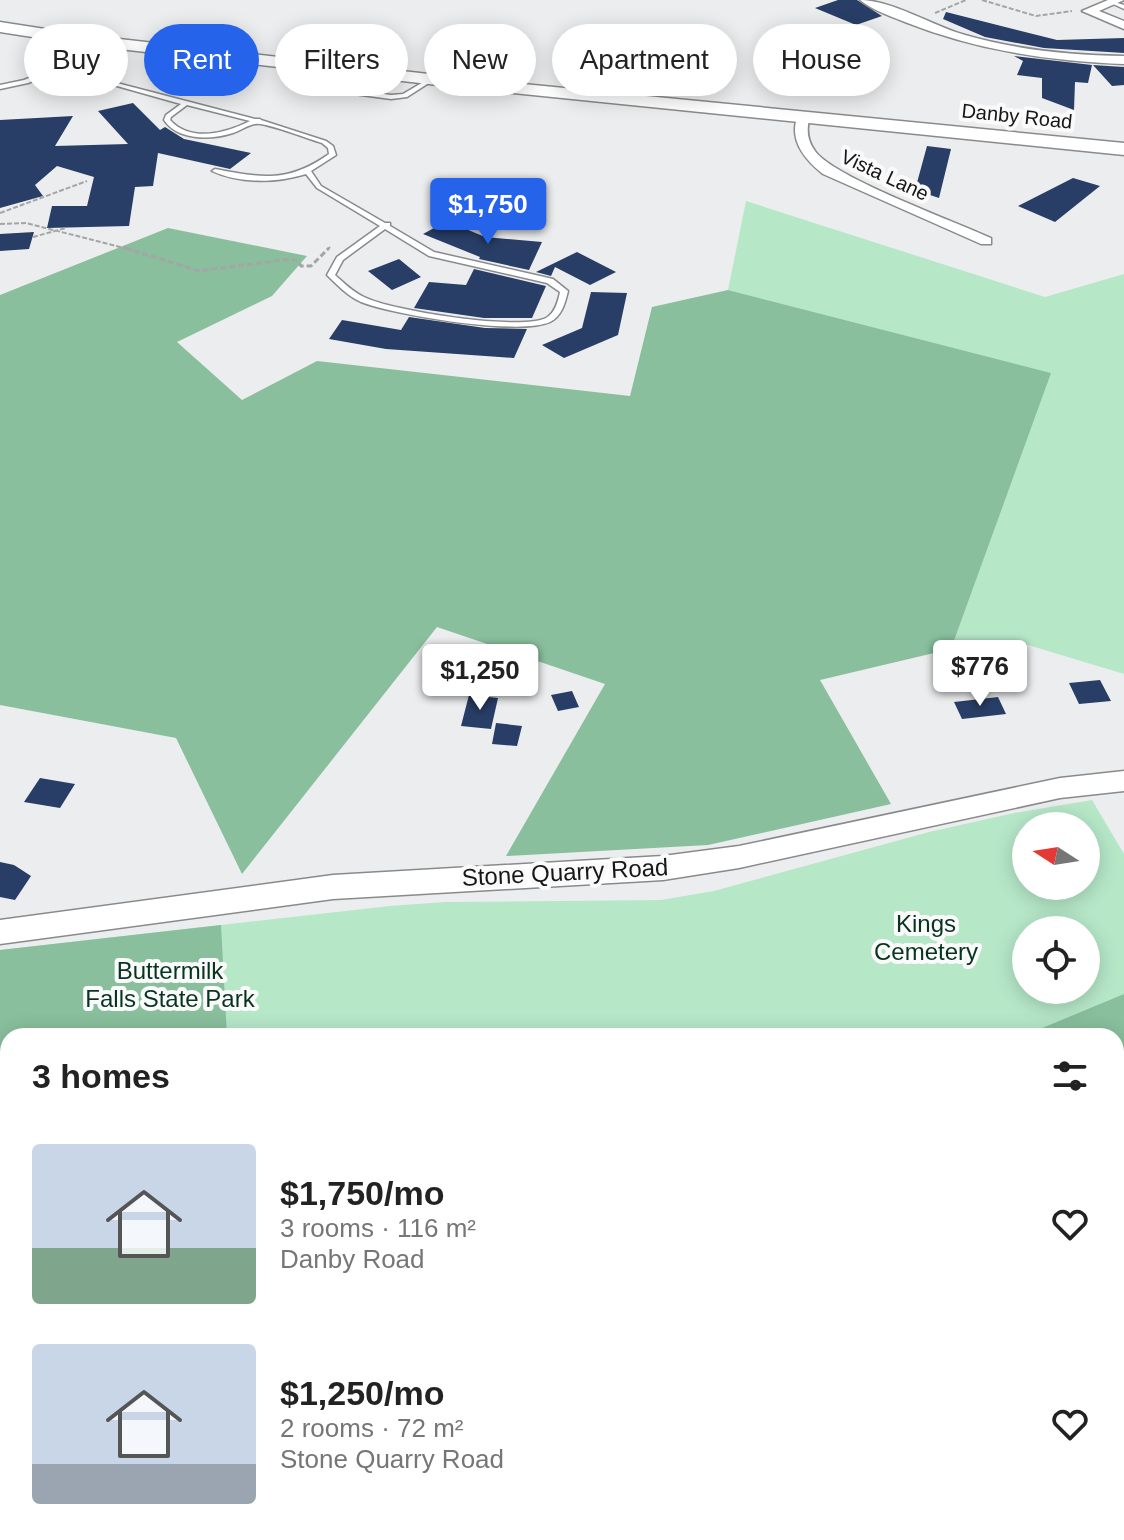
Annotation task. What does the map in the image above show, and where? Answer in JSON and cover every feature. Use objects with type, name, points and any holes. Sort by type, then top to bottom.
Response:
[{"type":"main road","name":"Danby Road","points":[[0,27],[24,31]]},
{"type":"main road","name":"Danby Road","points":[[128,44],[432,79],[1124,149]]},
{"type":"street","points":[[866,0],[992,48],[1039,56],[1124,60]]},
{"type":"street","points":[[1119,3],[1088,11],[1124,25]]},
{"type":"street","name":"Vista Lane","points":[[804,116],[800,127],[804,144],[814,160],[828,171],[986,241]]},
{"type":"street","name":"Stone Quarry Road","points":[[0,932],[333,887],[663,868],[724,860],[1060,788],[1124,781]]},
{"type":"lane","points":[[0,87],[24,82]]},
{"type":"lane","points":[[128,89],[258,120],[324,142],[331,147],[333,155],[308,172],[290,179],[259,179],[215,171]]},
{"type":"lane","points":[[187,102],[167,120],[171,127],[196,136],[216,137],[258,120]]},
{"type":"lane","points":[[308,172],[319,187],[387,225],[432,254],[550,281],[564,291],[561,306],[547,320],[510,324],[434,315],[363,301],[331,275],[340,259],[387,225]]},
{"type":"path","points":[[916,21],[966,0]]},
{"type":"path","points":[[982,0],[1036,16],[1063,15],[1076,10]]},
{"type":"path","points":[[0,213],[87,181]]},
{"type":"path","points":[[0,224],[12,221],[26,223],[120,246],[199,271],[290,259],[298,261],[301,266],[311,266],[321,253],[337,242]]},
{"type":"path","points":[[33,237],[66,228]]},
{"type":"green space","points":[[746,201],[1045,297],[1124,274],[1124,674],[1028,645],[951,649],[1050,373],[728,290]]},
{"type":"green space","points":[[168,228],[307,256],[272,296],[177,342],[242,400],[317,361],[630,396],[652,307],[728,290],[1051,373],[951,649],[820,680],[891,804],[708,845],[506,856],[605,684],[437,627],[242,874],[176,738],[0,705],[0,295]]},
{"type":"green space","name":"Kings Cemetery","points":[[1092,800],[1099,812],[1020,812]]},
{"type":"green space","name":"Kings Cemetery","points":[[1012,813],[1012,900],[1100,900],[1100,814],[1124,854],[1124,1028],[0,1028],[0,950],[390,906],[445,902],[661,900],[714,891],[929,832]]},
{"type":"green space","name":"Buttermilk Falls State Park","points":[[221,925],[227,1028],[0,1028],[0,950]]},
{"type":"green space","points":[[1124,994],[1124,1028],[1042,1028],[1100,1004]]},
{"type":"building","points":[[838,0],[857,0],[882,16],[854,24],[815,8]]},
{"type":"building","points":[[946,12],[1057,40],[1124,38],[1124,53],[1044,48],[985,37],[943,19]]},
{"type":"building","points":[[1014,56],[1092,65],[1088,83],[1075,82],[1074,110],[1042,98],[1042,78],[1017,75],[1023,61]]},
{"type":"building","points":[[1093,65],[1124,67],[1124,85],[1112,86]]},
{"type":"building","points":[[133,103],[160,130],[165,127],[184,139],[251,153],[230,169],[158,153],[153,186],[135,187],[129,226],[47,228],[52,206],[87,206],[94,177],[57,166],[35,185],[43,196],[0,208],[0,120],[73,116],[55,146],[128,144],[98,111]]},
{"type":"building","points":[[927,146],[951,149],[939,198],[915,190]]},
{"type":"building","points":[[1073,178],[1100,186],[1055,222],[1018,206]]},
{"type":"building","points":[[447,221],[485,237],[542,242],[529,270],[479,259],[423,234]]},
{"type":"building","points":[[34,232],[29,249],[0,251],[0,234]]},
{"type":"building","points":[[577,252],[616,272],[590,285],[555,267],[551,276],[536,272]]},
{"type":"building","points":[[399,259],[421,277],[392,290],[368,271]]},
{"type":"building","points":[[474,269],[546,286],[532,318],[484,318],[414,308],[429,282],[466,285]]},
{"type":"building","points":[[591,292],[627,293],[618,335],[564,358],[542,345],[582,328]]},
{"type":"building","points":[[409,317],[485,328],[527,329],[514,358],[386,349],[329,339],[342,320],[401,330]]},
{"type":"building","points":[[1100,680],[1111,701],[1079,704],[1069,683]]},
{"type":"building","points":[[572,691],[579,707],[558,711],[551,695]]},
{"type":"building","points":[[469,695],[498,698],[491,729],[461,726]]},
{"type":"building","points":[[998,697],[1006,714],[962,719],[954,702]]},
{"type":"building","points":[[496,723],[522,726],[517,746],[492,744]]},
{"type":"building","points":[[40,778],[75,784],[60,808],[24,802]]},
{"type":"building","points":[[0,862],[14,865],[31,876],[15,900],[0,897]]}]
